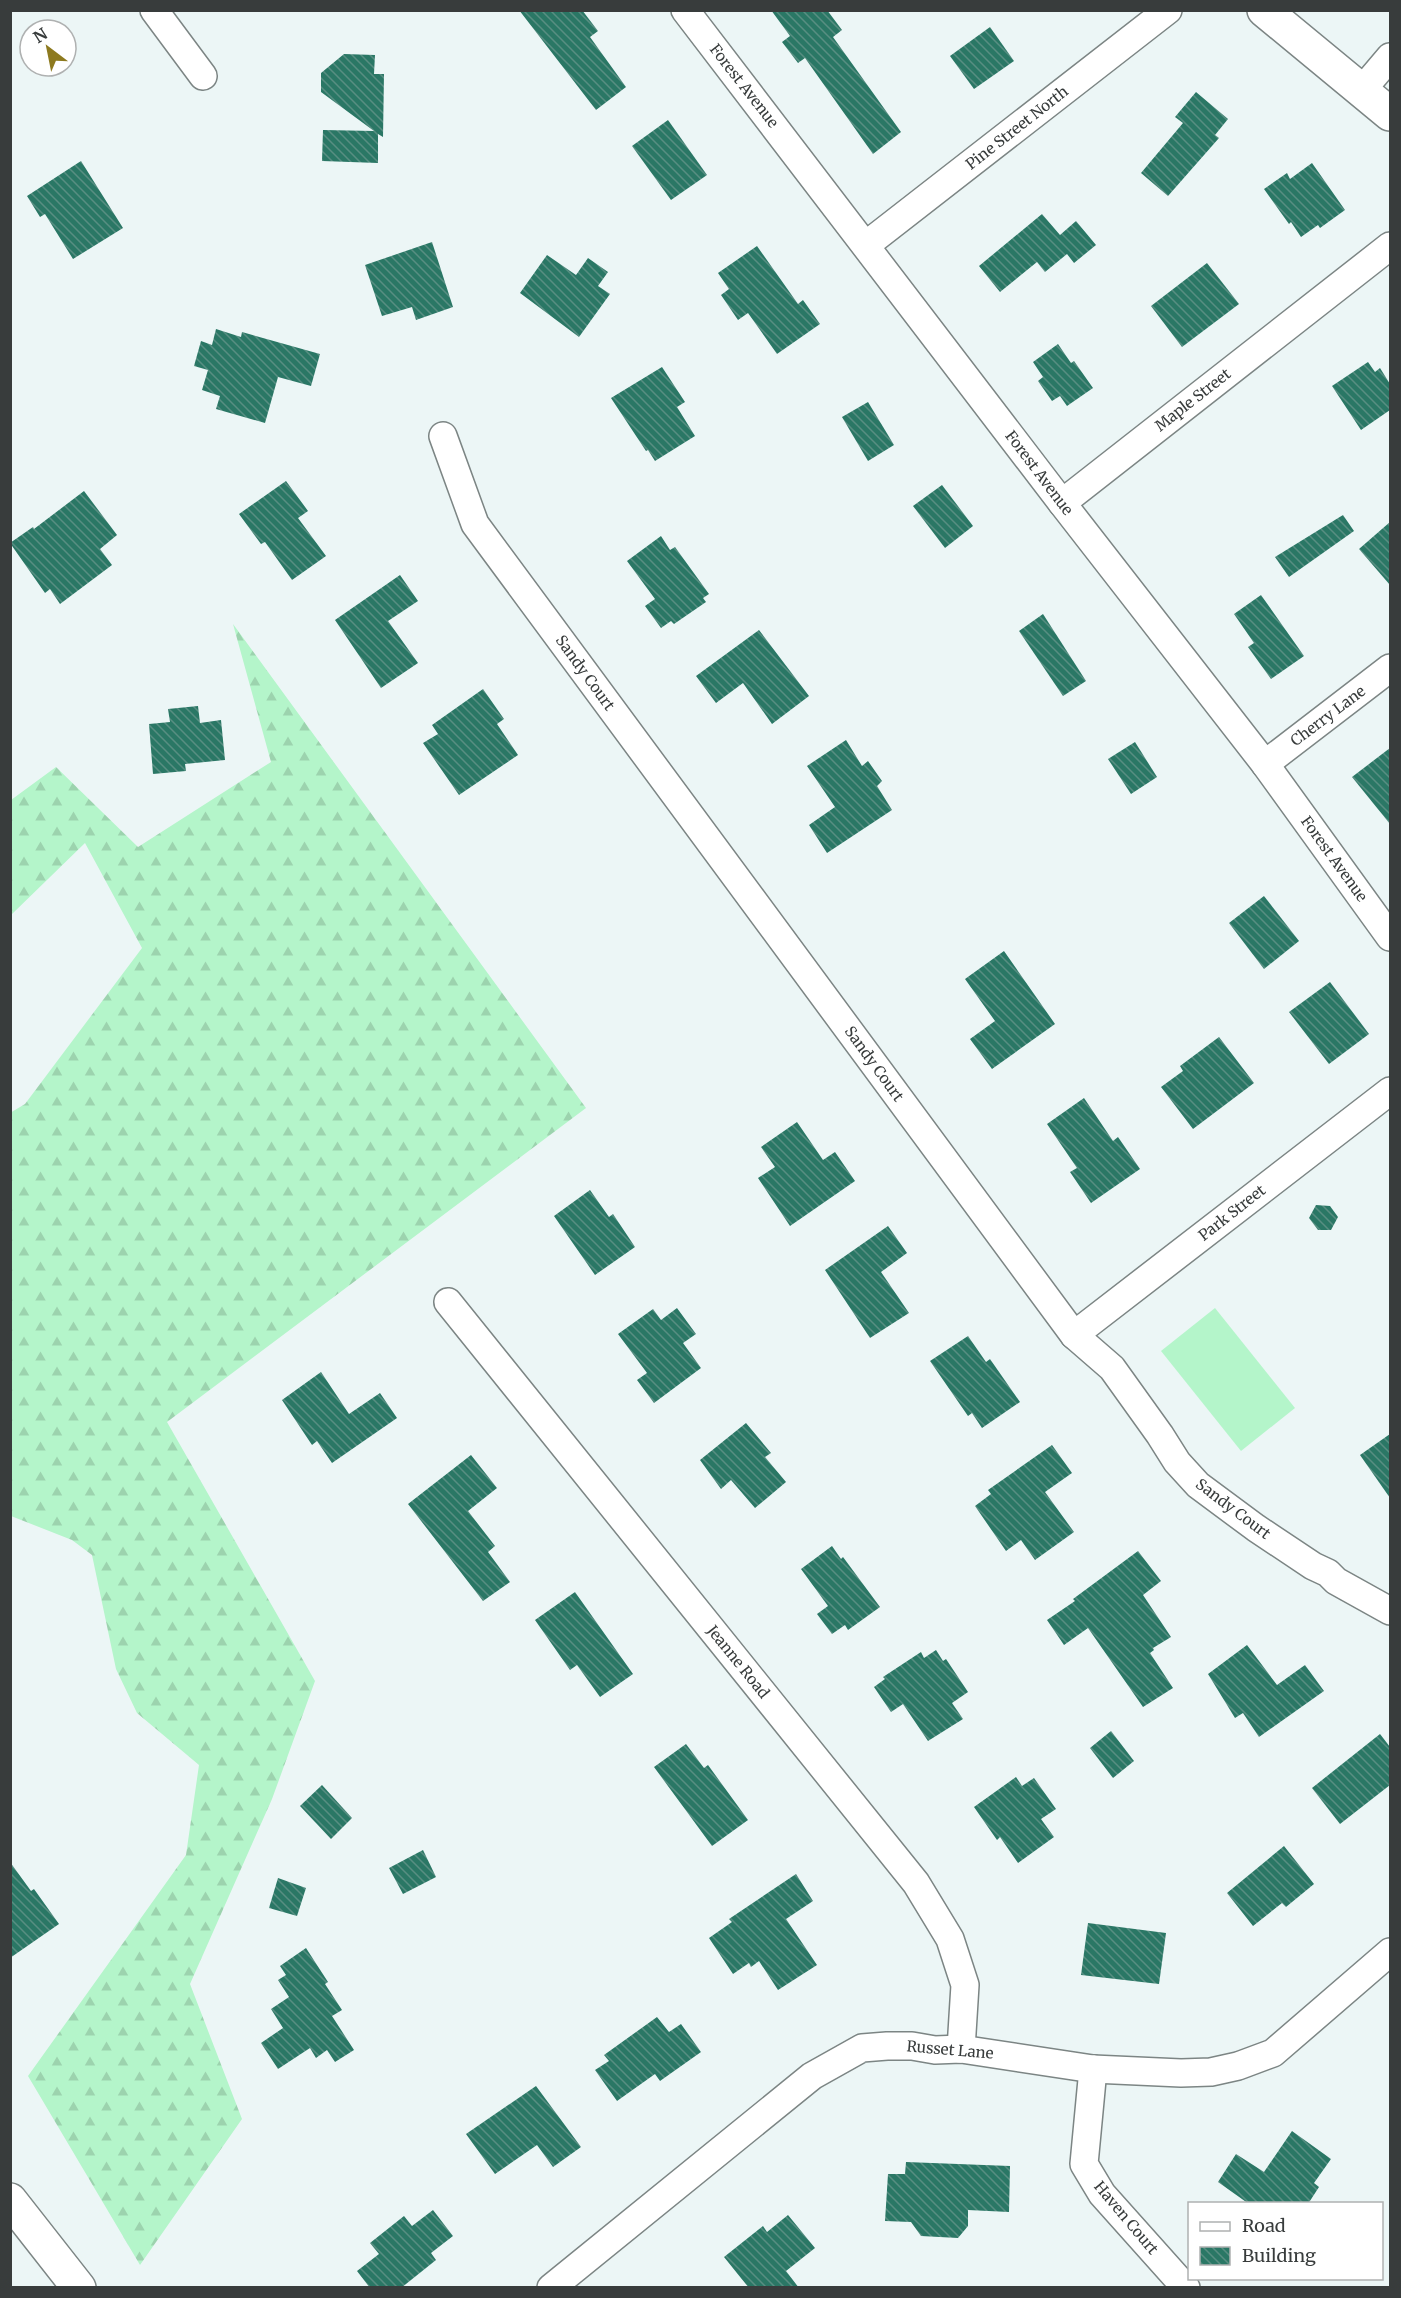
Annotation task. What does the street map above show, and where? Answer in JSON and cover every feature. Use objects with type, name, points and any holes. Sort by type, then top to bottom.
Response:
[{"type":"main road","points":[[1264,10],[1390,114]]},
{"type":"main road","points":[[10,2200],[79,2288]]},
{"type":"street","points":[[154,10],[203,76]]},
{"type":"street","name":"Forest Avenue","points":[[685,10],[1265,764],[1390,937]]},
{"type":"street","name":"Pine Street North","points":[[866,245],[1168,10]]},
{"type":"street","points":[[1362,90],[1390,57]]},
{"type":"street","name":"Maple Street","points":[[1062,503],[1390,246]]},
{"type":"street","name":"Sandy Court","points":[[443,436],[475,524],[1074,1335],[1112,1368],[1177,1462],[1198,1485],[1313,1566],[1390,1611]]},
{"type":"street","name":"Cherry Lane","points":[[1265,764],[1390,668]]},
{"type":"street","name":"Park Street","points":[[1074,1335],[1390,1091]]},
{"type":"street","name":"Jeanne Road","points":[[448,1302],[916,1884],[950,1939],[965,1985],[961,2049]]},
{"type":"street","name":"Russet Lane","points":[[551,2288],[812,2076],[862,2048],[904,2046],[935,2050],[961,2049],[1093,2069],[1211,2072],[1238,2066],[1274,2053],[1390,1952]]},
{"type":"street","name":"Haven Court","points":[[1093,2069],[1084,2164],[1102,2194],[1186,2288]]},
{"type":"green space","points":[[233,624],[586,1108],[167,1422],[315,1681],[272,1799],[190,1984],[242,2119],[140,2265],[28,2076],[186,1855],[199,1765],[137,1713],[116,1669],[92,1555],[72,1540],[11,1516],[10,1113],[25,1104],[142,948],[85,843],[11,915],[11,800],[56,767],[138,847],[271,762]]},
{"type":"green space","points":[[1215,1308],[1295,1408],[1241,1451],[1161,1351]]},
{"type":"building","points":[[519,10],[582,10],[598,31],[590,37],[626,87],[596,110]]},
{"type":"building","points":[[771,10],[827,10],[842,30],[833,37],[901,132],[873,154],[805,58],[798,63],[782,42],[790,36]]},
{"type":"building","points":[[990,27],[1014,61],[974,89],[950,56]]},
{"type":"building","points":[[344,54],[375,55],[374,74],[384,74],[383,137],[378,134],[378,163],[322,161],[323,130],[374,131],[321,92],[321,73]]},
{"type":"building","points":[[1196,92],[1228,119],[1215,135],[1219,138],[1168,196],[1141,173],[1183,123],[1175,117]]},
{"type":"building","points":[[668,120],[707,175],[671,200],[632,146]]},
{"type":"building","points":[[81,161],[123,228],[73,259],[45,214],[40,217],[27,196]]},
{"type":"building","points":[[1312,163],[1345,210],[1320,228],[1318,225],[1301,237],[1264,189],[1287,173],[1290,179]]},
{"type":"building","points":[[1042,214],[1060,235],[1076,221],[1096,245],[1074,263],[1067,254],[1045,272],[1037,262],[1000,292],[979,266]]},
{"type":"building","points":[[432,242],[453,307],[416,320],[412,307],[382,316],[365,265]]},
{"type":"building","points":[[757,246],[798,304],[803,300],[820,324],[777,354],[748,313],[738,320],[721,295],[729,289],[718,273]]},
{"type":"building","points":[[547,255],[576,275],[588,258],[608,272],[598,286],[610,294],[579,337],[520,293]]},
{"type":"building","points":[[1207,263],[1239,304],[1182,347],[1151,306]]},
{"type":"building","points":[[216,329],[241,337],[242,332],[320,354],[311,386],[278,377],[265,423],[216,409],[220,396],[202,390],[208,370],[194,366],[201,341],[212,345]]},
{"type":"building","points":[[1058,344],[1071,363],[1074,361],[1093,388],[1067,406],[1060,396],[1052,401],[1038,381],[1043,377],[1033,362]]},
{"type":"building","points":[[1368,362],[1375,372],[1380,368],[1390,384],[1390,410],[1361,430],[1332,386]]},
{"type":"building","points":[[662,367],[685,402],[677,407],[695,436],[655,461],[611,398]]},
{"type":"building","points":[[868,402],[894,445],[868,461],[842,417]]},
{"type":"building","points":[[286,481],[308,511],[298,518],[326,556],[292,580],[265,542],[261,544],[239,514]]},
{"type":"building","points":[[942,485],[973,526],[945,548],[913,506]]},
{"type":"building","points":[[84,491],[117,535],[100,549],[112,565],[60,604],[50,589],[45,593],[10,543],[33,527],[34,529]]},
{"type":"building","points":[[1343,515],[1354,531],[1289,577],[1275,557]]},
{"type":"building","points":[[1390,522],[1390,585],[1359,549]]},
{"type":"building","points":[[661,536],[670,550],[675,547],[709,594],[703,598],[706,602],[674,624],[671,621],[661,628],[645,606],[655,599],[627,561]]},
{"type":"building","points":[[400,575],[418,601],[388,621],[418,663],[381,688],[335,620]]},
{"type":"building","points":[[1261,595],[1304,656],[1271,679],[1248,647],[1254,643],[1234,614]]},
{"type":"building","points":[[1043,614],[1086,681],[1063,696],[1019,631]]},
{"type":"building","points":[[759,630],[809,696],[772,724],[743,683],[716,703],[696,676]]},
{"type":"building","points":[[483,689],[504,719],[497,724],[518,755],[459,795],[423,743],[438,734],[432,725]]},
{"type":"building","points":[[198,706],[200,723],[221,720],[225,760],[185,764],[186,771],[153,774],[149,724],[170,722],[168,709]]},
{"type":"building","points":[[846,740],[862,766],[868,761],[882,781],[877,786],[892,810],[827,853],[809,825],[835,807],[807,766]]},
{"type":"building","points":[[1135,742],[1157,777],[1131,794],[1108,759]]},
{"type":"building","points":[[1390,748],[1390,824],[1352,777]]},
{"type":"building","points":[[1264,896],[1299,941],[1264,969],[1229,923]]},
{"type":"building","points":[[1004,951],[1055,1024],[992,1069],[970,1039],[995,1021],[965,979]]},
{"type":"building","points":[[1330,982],[1369,1034],[1329,1064],[1289,1012]]},
{"type":"building","points":[[1219,1037],[1254,1083],[1193,1129],[1161,1087],[1183,1071],[1180,1066]]},
{"type":"building","points":[[1084,1098],[1113,1141],[1118,1137],[1140,1169],[1091,1203],[1070,1172],[1077,1168],[1047,1124]]},
{"type":"building","points":[[797,1122],[823,1160],[835,1152],[855,1181],[790,1226],[758,1178],[775,1167],[761,1147]]},
{"type":"building","points":[[590,1190],[609,1217],[613,1214],[635,1247],[595,1275],[554,1216]]},
{"type":"building","points":[[1316,1205],[1330,1206],[1338,1217],[1331,1230],[1318,1230],[1309,1218]]},
{"type":"building","points":[[888,1226],[907,1253],[881,1272],[909,1313],[870,1338],[825,1270]]},
{"type":"building","points":[[677,1308],[696,1334],[683,1343],[701,1368],[654,1403],[637,1380],[647,1373],[618,1334],[653,1309],[661,1320]]},
{"type":"building","points":[[968,1336],[986,1362],[990,1359],[1020,1402],[982,1428],[972,1413],[968,1416],[930,1361]]},
{"type":"building","points":[[321,1372],[349,1414],[380,1393],[397,1418],[332,1463],[317,1441],[312,1445],[282,1400]]},
{"type":"building","points":[[746,1423],[771,1453],[765,1457],[786,1482],[755,1508],[731,1480],[721,1489],[700,1460]]},
{"type":"building","points":[[1390,1434],[1390,1498],[1360,1455]]},
{"type":"building","points":[[1052,1445],[1072,1473],[1045,1492],[1074,1532],[1035,1560],[1021,1540],[1006,1551],[975,1506],[991,1494],[988,1490]]},
{"type":"building","points":[[471,1455],[497,1488],[468,1511],[495,1546],[488,1552],[510,1582],[483,1601],[408,1504]]},
{"type":"building","points":[[832,1546],[841,1559],[843,1557],[880,1607],[848,1630],[845,1625],[832,1634],[817,1614],[828,1606],[801,1569]]},
{"type":"building","points":[[1138,1551],[1161,1581],[1143,1595],[1171,1637],[1153,1648],[1154,1650],[1150,1653],[1173,1688],[1143,1707],[1088,1628],[1064,1645],[1047,1620]]},
{"type":"building","points":[[575,1592],[633,1674],[600,1697],[577,1665],[570,1670],[535,1620]]},
{"type":"building","points":[[1247,1645],[1277,1685],[1305,1665],[1324,1691],[1259,1737],[1243,1713],[1235,1718],[1208,1674]]},
{"type":"building","points":[[936,1650],[943,1661],[946,1659],[968,1692],[952,1703],[963,1719],[928,1741],[903,1704],[891,1712],[874,1687],[885,1679],[883,1677],[921,1652],[924,1658]]},
{"type":"building","points":[[1111,1731],[1134,1761],[1113,1778],[1090,1748]]},
{"type":"building","points":[[1380,1734],[1390,1747],[1390,1785],[1340,1824],[1312,1788]]},
{"type":"building","points":[[686,1744],[704,1768],[708,1765],[748,1820],[712,1846],[654,1767]]},
{"type":"building","points":[[1016,1777],[1022,1786],[1034,1778],[1056,1809],[1041,1819],[1054,1837],[1018,1863],[1000,1837],[997,1840],[974,1807]]},
{"type":"building","points":[[322,1785],[352,1818],[331,1839],[300,1806]]},
{"type":"building","points":[[1284,1846],[1314,1884],[1286,1907],[1282,1903],[1253,1926],[1227,1893]]},
{"type":"building","points":[[423,1850],[436,1877],[403,1894],[389,1868]]},
{"type":"building","points":[[10,1862],[31,1891],[34,1889],[59,1924],[10,1958]]},
{"type":"building","points":[[796,1874],[813,1901],[786,1919],[817,1965],[778,1990],[759,1961],[751,1967],[749,1963],[733,1974],[709,1938],[732,1922],[729,1919]]},
{"type":"building","points":[[278,1878],[306,1888],[297,1916],[269,1908]]},
{"type":"building","points":[[1088,1923],[1166,1933],[1159,1984],[1081,1975]]},
{"type":"building","points":[[306,1948],[328,1982],[325,1984],[342,2010],[332,2016],[354,2050],[335,2062],[327,2050],[316,2058],[310,2048],[278,2069],[261,2043],[283,2028],[271,2009],[289,1997],[278,1980],[286,1975],[280,1966]]},
{"type":"building","points":[[657,2017],[669,2032],[681,2024],[701,2052],[660,2081],[655,2074],[617,2101],[595,2070],[609,2061],[604,2055]]},
{"type":"building","points":[[536,2086],[581,2147],[553,2167],[537,2145],[495,2174],[466,2134]]},
{"type":"building","points":[[1292,2131],[1331,2159],[1314,2183],[1319,2187],[1309,2202],[1246,2202],[1218,2182],[1236,2154],[1264,2172]]},
{"type":"building","points":[[906,2162],[1010,2166],[1009,2212],[968,2210],[968,2226],[958,2238],[921,2236],[911,2222],[885,2221],[888,2174],[905,2174]]},
{"type":"building","points":[[433,2210],[453,2236],[431,2253],[436,2260],[401,2288],[370,2288],[357,2271],[379,2254],[370,2243],[404,2216],[412,2226]]},
{"type":"building","points":[[788,2215],[815,2248],[786,2271],[799,2288],[749,2288],[724,2257],[763,2226],[767,2232]]}]
